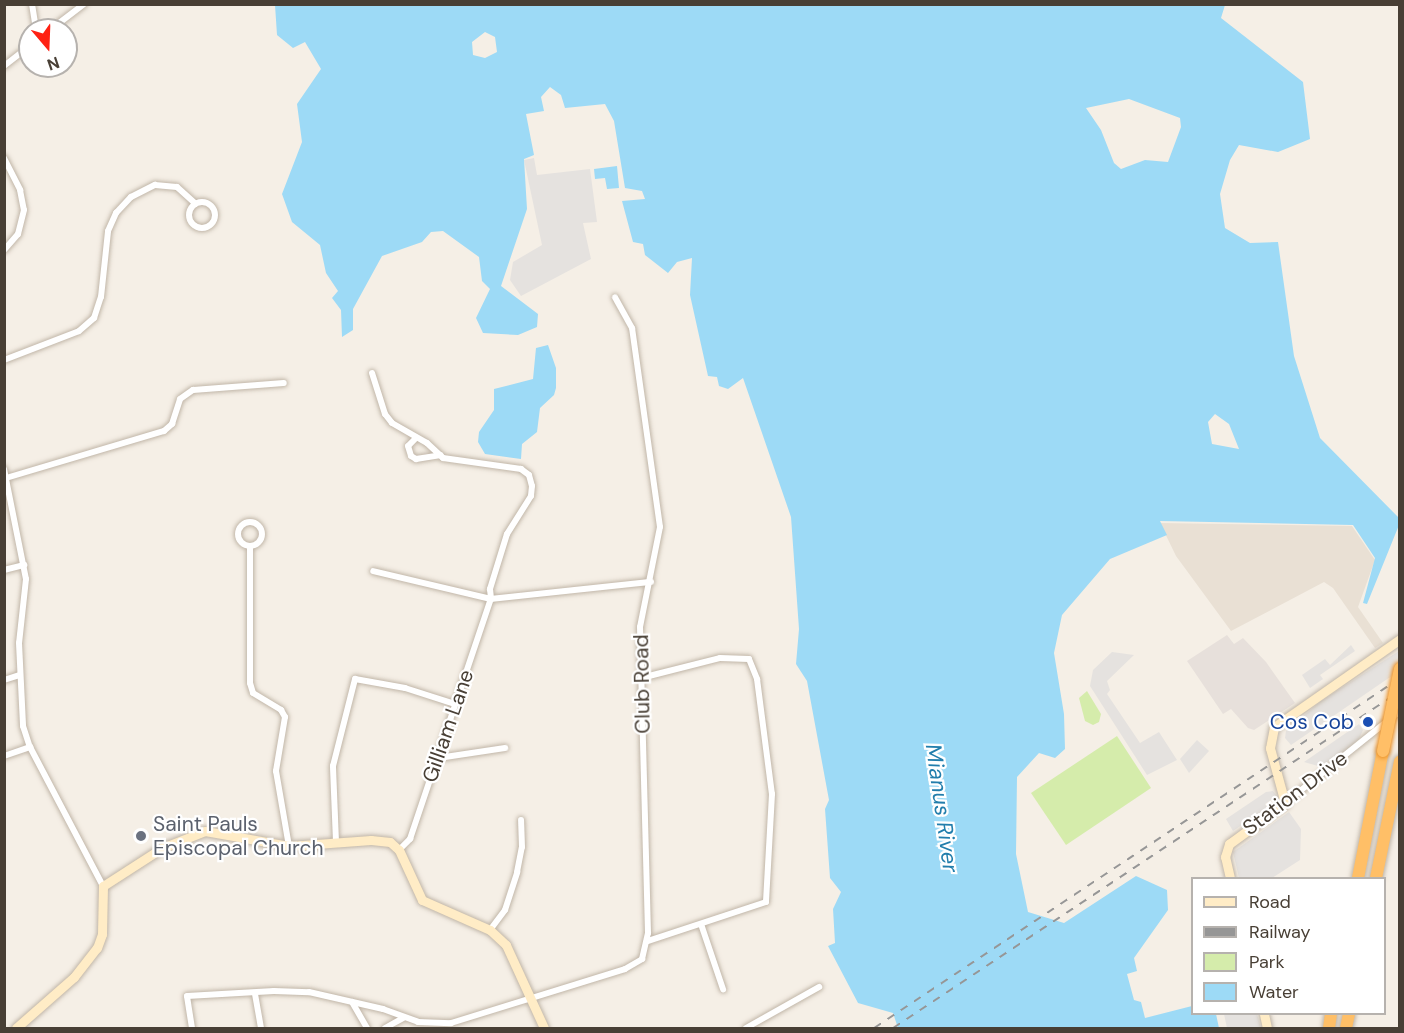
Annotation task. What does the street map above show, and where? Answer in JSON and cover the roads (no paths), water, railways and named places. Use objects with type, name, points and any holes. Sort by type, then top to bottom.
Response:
[{"type":"highway","points":[[1358,877],[1400,669]]},
{"type":"highway","points":[[1376,877],[1400,761]]},
{"type":"street","points":[[66,18],[84,4]]},
{"type":"street","points":[[4,66],[18,55]]},
{"type":"street","points":[[4,158],[20,190],[24,210],[18,234],[4,250]]},
{"type":"street","points":[[4,360],[79,331],[94,318],[101,297],[108,231],[116,213],[131,197],[155,185],[177,188],[196,204],[207,203],[214,212],[208,226],[192,224],[189,213],[196,204]]},
{"type":"street","name":"Club Road","points":[[615,297],[632,328],[660,527],[651,582],[640,627],[648,941]]},
{"type":"street","points":[[372,374],[384,414],[441,455]]},
{"type":"street","points":[[6,478],[164,431],[172,424],[180,399],[193,390],[284,383]]},
{"type":"street","points":[[416,438],[408,446],[411,456],[416,459],[441,455]]},
{"type":"street","name":"Gilliam Lane","points":[[399,850],[410,839],[438,758],[491,599],[490,589],[507,534],[531,496],[529,475],[521,469],[456,461],[441,455]]},
{"type":"street","points":[[4,469],[24,565],[19,675],[20,709],[30,747],[103,886],[102,934],[97,948],[74,977],[16,1029]]},
{"type":"street","points":[[250,522],[259,526],[262,535],[258,543],[250,546],[241,543],[238,534],[242,525],[250,522]]},
{"type":"street","points":[[250,546],[250,683],[253,693],[281,710],[285,717],[276,771],[289,846]]},
{"type":"street","points":[[4,570],[24,565]]},
{"type":"street","points":[[373,571],[491,599],[651,582]]},
{"type":"street","points":[[1286,803],[1270,748],[1274,727],[1400,639]]},
{"type":"street","points":[[192,1029],[187,996],[309,992],[352,1002],[418,1023],[449,1026],[632,967],[642,958],[648,941],[766,902],[772,794],[754,664],[742,657],[720,658],[641,678]]},
{"type":"street","points":[[4,680],[19,675]]},
{"type":"street","points":[[336,842],[333,766],[355,679],[405,688],[455,704]]},
{"type":"street","name":"Station Drive","points":[[1230,877],[1225,857],[1232,841],[1286,803],[1400,711]]},
{"type":"street","points":[[4,756],[30,747]]},
{"type":"street","points":[[438,758],[506,748]]},
{"type":"street","points":[[490,930],[505,910],[517,872],[522,847],[521,820]]},
{"type":"street","points":[[103,886],[162,848],[197,832],[224,832],[289,846],[380,841],[399,850],[422,900],[490,930],[506,945],[544,1029]]},
{"type":"street","points":[[701,924],[723,989]]},
{"type":"street","points":[[746,1029],[819,987]]},
{"type":"street","points":[[255,994],[261,1029]]},
{"type":"street","points":[[352,1002],[367,1029]]},
{"type":"street","points":[[386,1029],[403,1018]]},
{"type":"street","points":[[418,1023],[423,1029]]},
{"type":"water","name":"Mianus River","points":[[275,5],[1225,5],[1221,18],[1303,82],[1310,139],[1278,152],[1239,145],[1230,160],[1220,194],[1225,228],[1250,243],[1278,242],[1294,356],[1320,438],[1399,518],[1399,525],[1367,604],[1363,603],[1375,558],[1353,525],[1160,521],[1167,535],[1110,559],[1062,615],[1054,653],[1064,714],[1065,749],[1055,758],[1039,753],[1017,777],[1016,854],[1028,912],[1064,923],[1136,876],[1167,890],[1168,910],[1134,958],[1137,971],[1127,974],[1134,1000],[1141,1002],[1145,1018],[1191,1006],[1191,1015],[1216,1015],[1219,1028],[898,1028],[893,1013],[858,1003],[828,946],[835,943],[833,909],[841,892],[830,878],[825,809],[829,800],[807,681],[796,664],[799,629],[791,517],[743,378],[728,389],[719,386],[717,377],[708,376],[690,295],[692,258],[677,262],[668,273],[645,255],[643,244],[633,242],[622,201],[645,199],[642,191],[625,188],[614,121],[605,104],[565,108],[561,95],[550,87],[541,97],[544,111],[526,114],[534,155],[524,159],[527,209],[501,286],[538,314],[537,327],[518,335],[483,333],[476,318],[490,289],[482,281],[479,257],[443,231],[431,232],[422,242],[382,256],[353,309],[353,330],[342,337],[341,310],[332,298],[338,291],[326,273],[320,245],[292,222],[282,194],[302,142],[297,104],[321,69],[305,42],[293,48],[277,35]],"holes":[[[485,32],[495,37],[497,52],[485,58],[473,55],[472,42]],[[1129,99],[1180,118],[1181,127],[1168,162],[1145,160],[1121,169],[1114,163],[1101,130],[1086,108]],[[1215,414],[1229,424],[1239,449],[1212,444],[1208,422]]]},
{"type":"water","points":[[617,166],[619,188],[607,189],[605,178],[595,179],[594,169]]},
{"type":"water","points":[[548,345],[556,368],[556,388],[554,395],[540,408],[537,432],[522,444],[521,459],[485,454],[478,442],[479,432],[494,410],[494,389],[533,379],[536,348]]},
{"type":"railway","points":[[874,1028],[1400,678]]},
{"type":"railway","points":[[893,1028],[1400,691]]},
{"type":"place","name":"Cos Cob","points":[[1368,722]]},
{"type":"place","name":"Saint Pauls Episcopal Church","points":[[141,836]]}]
